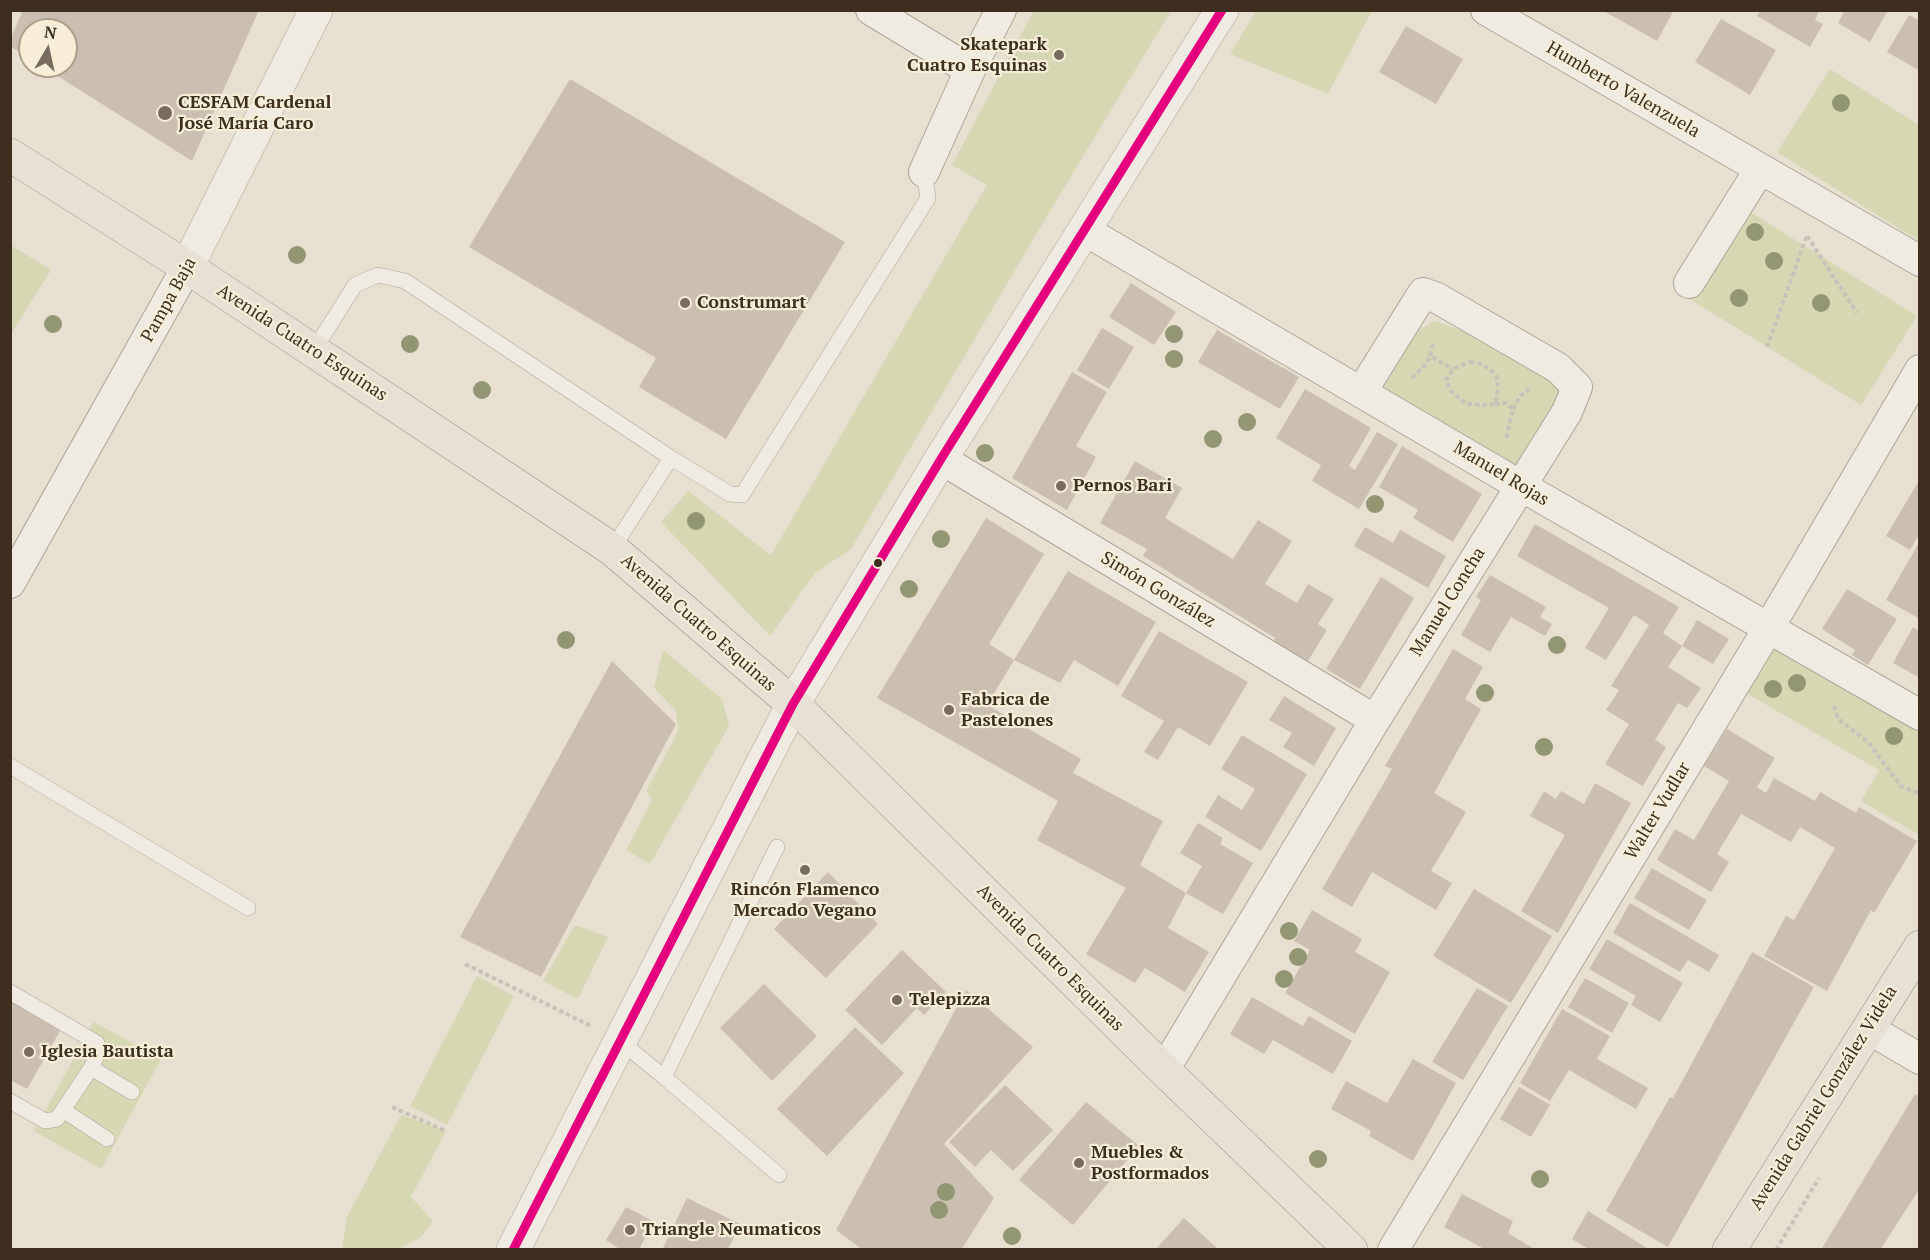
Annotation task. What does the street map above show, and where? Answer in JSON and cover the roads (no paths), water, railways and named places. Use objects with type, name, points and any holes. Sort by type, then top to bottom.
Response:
[{"type":"main road","name":"Avenida Cuatro Esquinas","points":[[10,155],[314,350],[612,549],[793,704],[1164,1070],[1351,1250]]},
{"type":"main road","name":"Avenida Gabriel González Videla","points":[[1729,1250],[1920,947]]},
{"type":"street","name":"Pampa Baja","points":[[10,583],[187,267],[316,10]]},
{"type":"street","points":[[871,10],[970,70]]},
{"type":"street","points":[[924,172],[970,70],[1001,10]]},
{"type":"street","points":[[513,1250],[793,704],[941,459],[1222,10]]},
{"type":"street","name":"Humberto Valenzuela","points":[[1486,10],[1920,261]]},
{"type":"street","points":[[1689,283],[1760,169]]},
{"type":"street","name":"Manuel Rojas","points":[[1084,230],[1521,486],[1920,715]]},
{"type":"street","name":"Manuel Concha","points":[[1164,1070],[1375,720],[1567,412],[1577,387],[1558,368],[1437,297],[1423,293],[1362,391]]},
{"type":"street","name":"Walter Vudlar","points":[[1393,1250],[1768,629],[1920,370]]},
{"type":"street","name":"Simón González","points":[[941,459],[1375,720]]},
{"type":"street","points":[[1869,1029],[1920,1059]]},
{"type":"lane","points":[[314,350],[355,285],[378,275],[405,281],[671,458],[730,494],[742,495],[928,198],[924,172]]},
{"type":"lane","points":[[612,549],[671,458]]},
{"type":"lane","points":[[10,766],[248,908]]},
{"type":"lane","points":[[664,1077],[777,847]]},
{"type":"lane","points":[[10,992],[97,1043],[98,1053],[91,1068],[57,1119],[45,1121],[10,1101]]},
{"type":"lane","points":[[620,1041],[779,1175]]},
{"type":"lane","points":[[91,1068],[132,1092]]},
{"type":"lane","points":[[63,1110],[107,1139]]},
{"type":"place","name":"Skatepark Cuatro Esquinas","points":[[1059,55]]},
{"type":"place","name":"CESFAM Cardenal José María Caro","points":[[165,113]]},
{"type":"place","name":"Construmart","points":[[685,303]]},
{"type":"place","name":"Pernos Bari","points":[[1061,486]]},
{"type":"place","name":"Fabrica de Pastelones","points":[[949,710]]},
{"type":"place","name":"Rincón Flamenco Mercado Vegano","points":[[805,870]]},
{"type":"place","name":"Telepizza","points":[[897,1000]]},
{"type":"place","name":"Iglesia Bautista","points":[[29,1052]]},
{"type":"place","name":"Muebles & Postformados","points":[[1079,1163]]},
{"type":"place","name":"Triangle Neumaticos","points":[[630,1230]]}]
